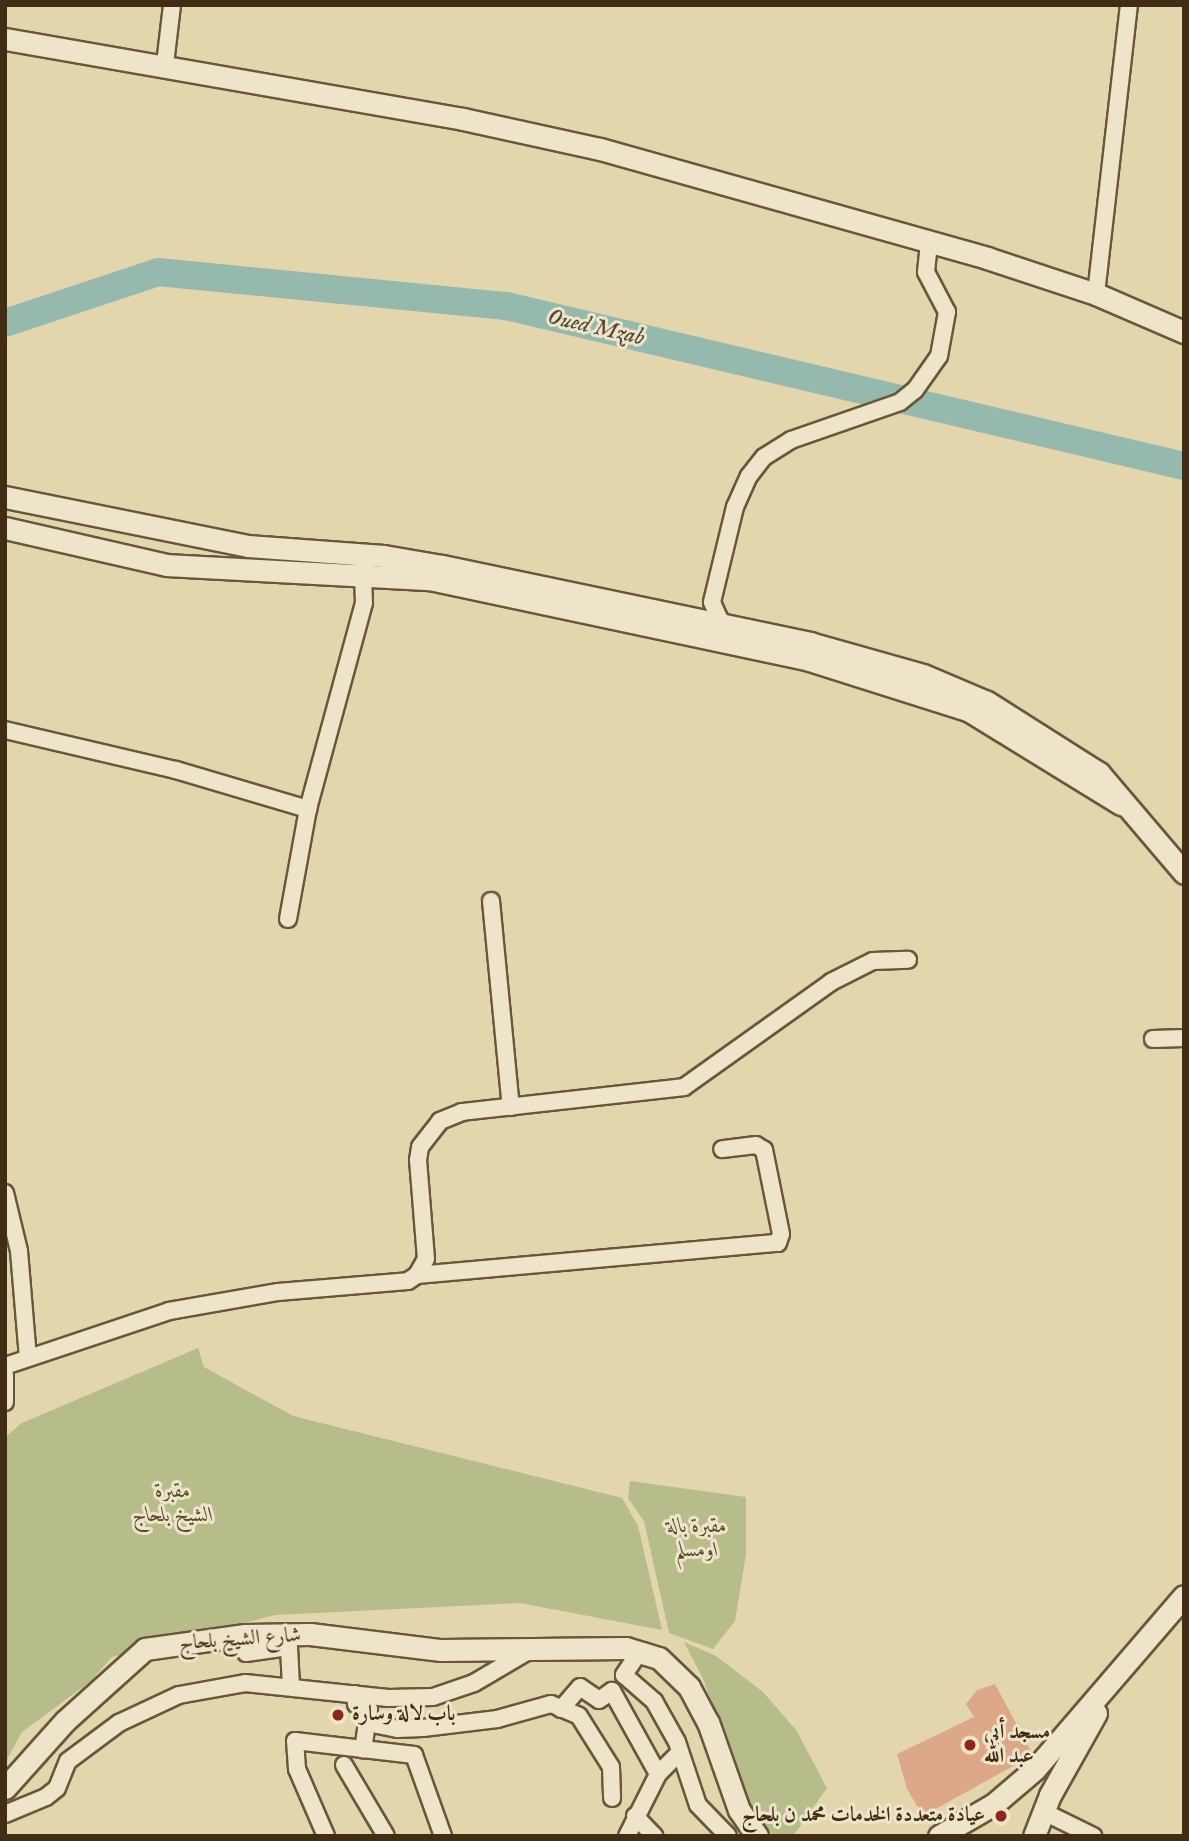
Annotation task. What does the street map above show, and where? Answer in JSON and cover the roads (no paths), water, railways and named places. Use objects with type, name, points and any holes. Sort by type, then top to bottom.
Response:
[{"type":"main road","points":[[5,39],[165,64],[463,119],[600,149],[929,241],[1096,294],[1184,332]]},
{"type":"main road","points":[[5,497],[248,546],[359,554],[442,566],[694,627]]},
{"type":"main road","points":[[5,528],[149,563],[447,582],[718,632],[810,643],[964,690],[1092,768],[1184,873]]},
{"type":"main road","points":[[247,570],[248,546]]},
{"type":"main road","points":[[1034,1836],[1073,1735],[1184,1596]]},
{"type":"main road","points":[[939,1836],[994,1804],[1023,1780],[1098,1710],[1184,1618]]},
{"type":"main road","name":"شارع الشيخ بلحاج","points":[[5,1788],[65,1721],[145,1649],[245,1635],[310,1634],[441,1650],[640,1651]]},
{"type":"main road","points":[[640,1651],[674,1670],[700,1703],[739,1810],[757,1836]]},
{"type":"main road","points":[[1023,1780],[1047,1803]]},
{"type":"street","points":[[165,64],[172,5]]},
{"type":"street","points":[[1096,294],[1129,5]]},
{"type":"street","points":[[694,627],[712,602],[735,507],[764,457],[812,430],[900,402],[915,390],[939,356],[948,326],[940,292],[926,272],[929,241]]},
{"type":"street","points":[[288,919],[308,809],[364,603],[365,576],[359,554]]},
{"type":"street","points":[[712,602],[718,632]]},
{"type":"street","points":[[5,730],[176,770],[308,809]]},
{"type":"street","points":[[491,901],[511,1107]]},
{"type":"street","points":[[417,1275],[426,1259],[417,1176],[420,1147],[440,1121],[451,1115],[684,1087],[831,982],[873,961],[908,960]]},
{"type":"street","points":[[1153,1039],[1184,1038]]},
{"type":"street","points":[[5,1366],[169,1311],[278,1292],[373,1281],[396,1283],[417,1275],[778,1243],[781,1234],[764,1150],[756,1145],[722,1149]]},
{"type":"street","points":[[5,1193],[19,1251],[27,1358]]},
{"type":"street","points":[[5,1375],[5,1402]]},
{"type":"street","points":[[246,1653],[289,1647],[291,1687]]},
{"type":"street","points":[[5,1814],[46,1797],[57,1788],[68,1761],[119,1723],[158,1702],[223,1685],[291,1687],[427,1698],[474,1683],[531,1649]]},
{"type":"street","points":[[640,1651],[624,1675],[654,1701],[680,1752],[698,1805],[728,1836]]},
{"type":"street","points":[[619,1701],[637,1685]]},
{"type":"street","points":[[561,1709],[582,1687],[599,1700],[612,1691],[658,1774]]},
{"type":"street","points":[[355,1694],[356,1704],[369,1709],[363,1750]]},
{"type":"street","points":[[427,1698],[433,1727]]},
{"type":"street","points":[[367,1723],[397,1730],[433,1727],[497,1719],[551,1704],[579,1716],[611,1767],[612,1798]]},
{"type":"street","points":[[326,1836],[297,1769],[295,1741],[414,1755],[443,1836]]},
{"type":"street","points":[[627,1836],[658,1774],[680,1752]]},
{"type":"street","points":[[344,1765],[386,1836]]},
{"type":"street","points":[[1047,1803],[1093,1836]]},
{"type":"street","points":[[635,1816],[654,1836]]},
{"type":"waterway","name":"Oued Mzab","points":[[5,323],[158,272],[506,306],[1184,466]]},
{"type":"place","name":"باب لالة وسارة","points":[[338,1715]]},
{"type":"place","name":"مسجد أبي عبد الله","points":[[970,1745]]},
{"type":"place","name":"عيادة متعددة الخدمات محمد ن بلحاج","points":[[1001,1816]]},
{"type":"park label","name":"مقبرة الشيخ بلحاج","points":[[173,1504]]},
{"type":"park label","name":"مقبرة بالة اومسلم","points":[[697,1539]]}]
